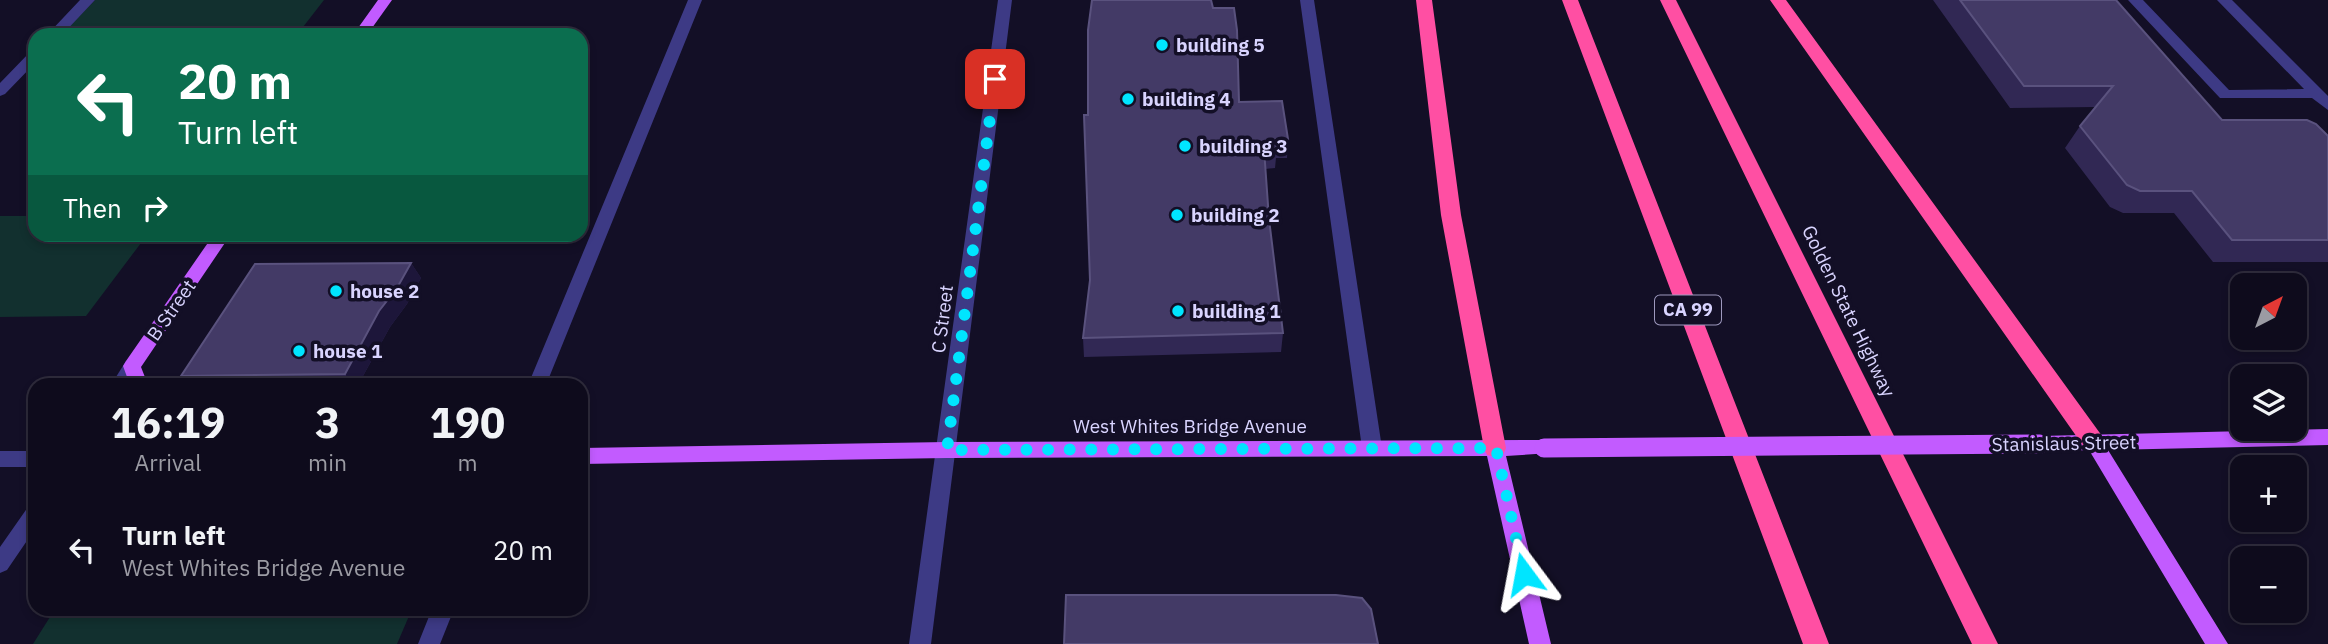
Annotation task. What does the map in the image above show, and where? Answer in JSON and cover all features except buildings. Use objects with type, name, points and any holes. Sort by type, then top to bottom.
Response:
[{"type":"highway","points":[[1424,0],[1451,215],[1496,448]]},
{"type":"highway","name":"CA 99","points":[[1570,0],[1812,636]]},
{"type":"highway","name":"Golden State Highway","points":[[1668,0],[1987,644]]},
{"type":"highway","points":[[1778,0],[2094,443]]},
{"type":"main road","points":[[365,28],[385,0]]},
{"type":"main road","name":"B Street","points":[[132,366],[217,242]]},
{"type":"main road","points":[[132,366],[136,378]]},
{"type":"main road","name":"Stanislaus Street","points":[[1799,445],[2040,444],[2328,437]]},
{"type":"main road","points":[[2094,443],[2217,644]]},
{"type":"main road","name":"West Whites Bridge Avenue","points":[[588,456],[947,450],[1799,445]]},
{"type":"main road","points":[[1496,448],[1540,644]]},
{"type":"street","points":[[61,28],[88,0]]},
{"type":"street","points":[[540,378],[695,0]]},
{"type":"street","name":"C Street","points":[[920,644],[1005,0]]},
{"type":"street","points":[[1307,0],[1372,448]]},
{"type":"street","points":[[2135,0],[2225,95],[2316,93]]},
{"type":"street","points":[[2224,0],[2328,106]]},
{"type":"street","points":[[0,91],[28,62]]},
{"type":"street","name":"B Street","points":[[124,378],[132,366]]},
{"type":"street","points":[[0,459],[28,459]]},
{"type":"street","points":[[0,564],[28,523]]},
{"type":"street","points":[[429,644],[440,616]]},
{"type":"green space","points":[[95,0],[324,0],[303,27],[68,28]]},
{"type":"green space","points":[[0,216],[28,216],[28,242],[142,242],[86,316],[0,317]]},
{"type":"green space","points":[[51,616],[409,616],[397,644],[33,644]]},
{"type":"place","name":"building 5","points":[[1162,45]]},
{"type":"place","name":"building 4","points":[[1128,99]]},
{"type":"place","name":"building 3","points":[[1185,146]]},
{"type":"place","name":"building 2","points":[[1177,215]]},
{"type":"place","name":"house 2","points":[[336,291]]},
{"type":"place","name":"building 1","points":[[1178,311]]},
{"type":"place","name":"house 1","points":[[299,351]]},
{"type":"route","points":[[995,79],[947,450],[1496,448],[1524,574]]}]
